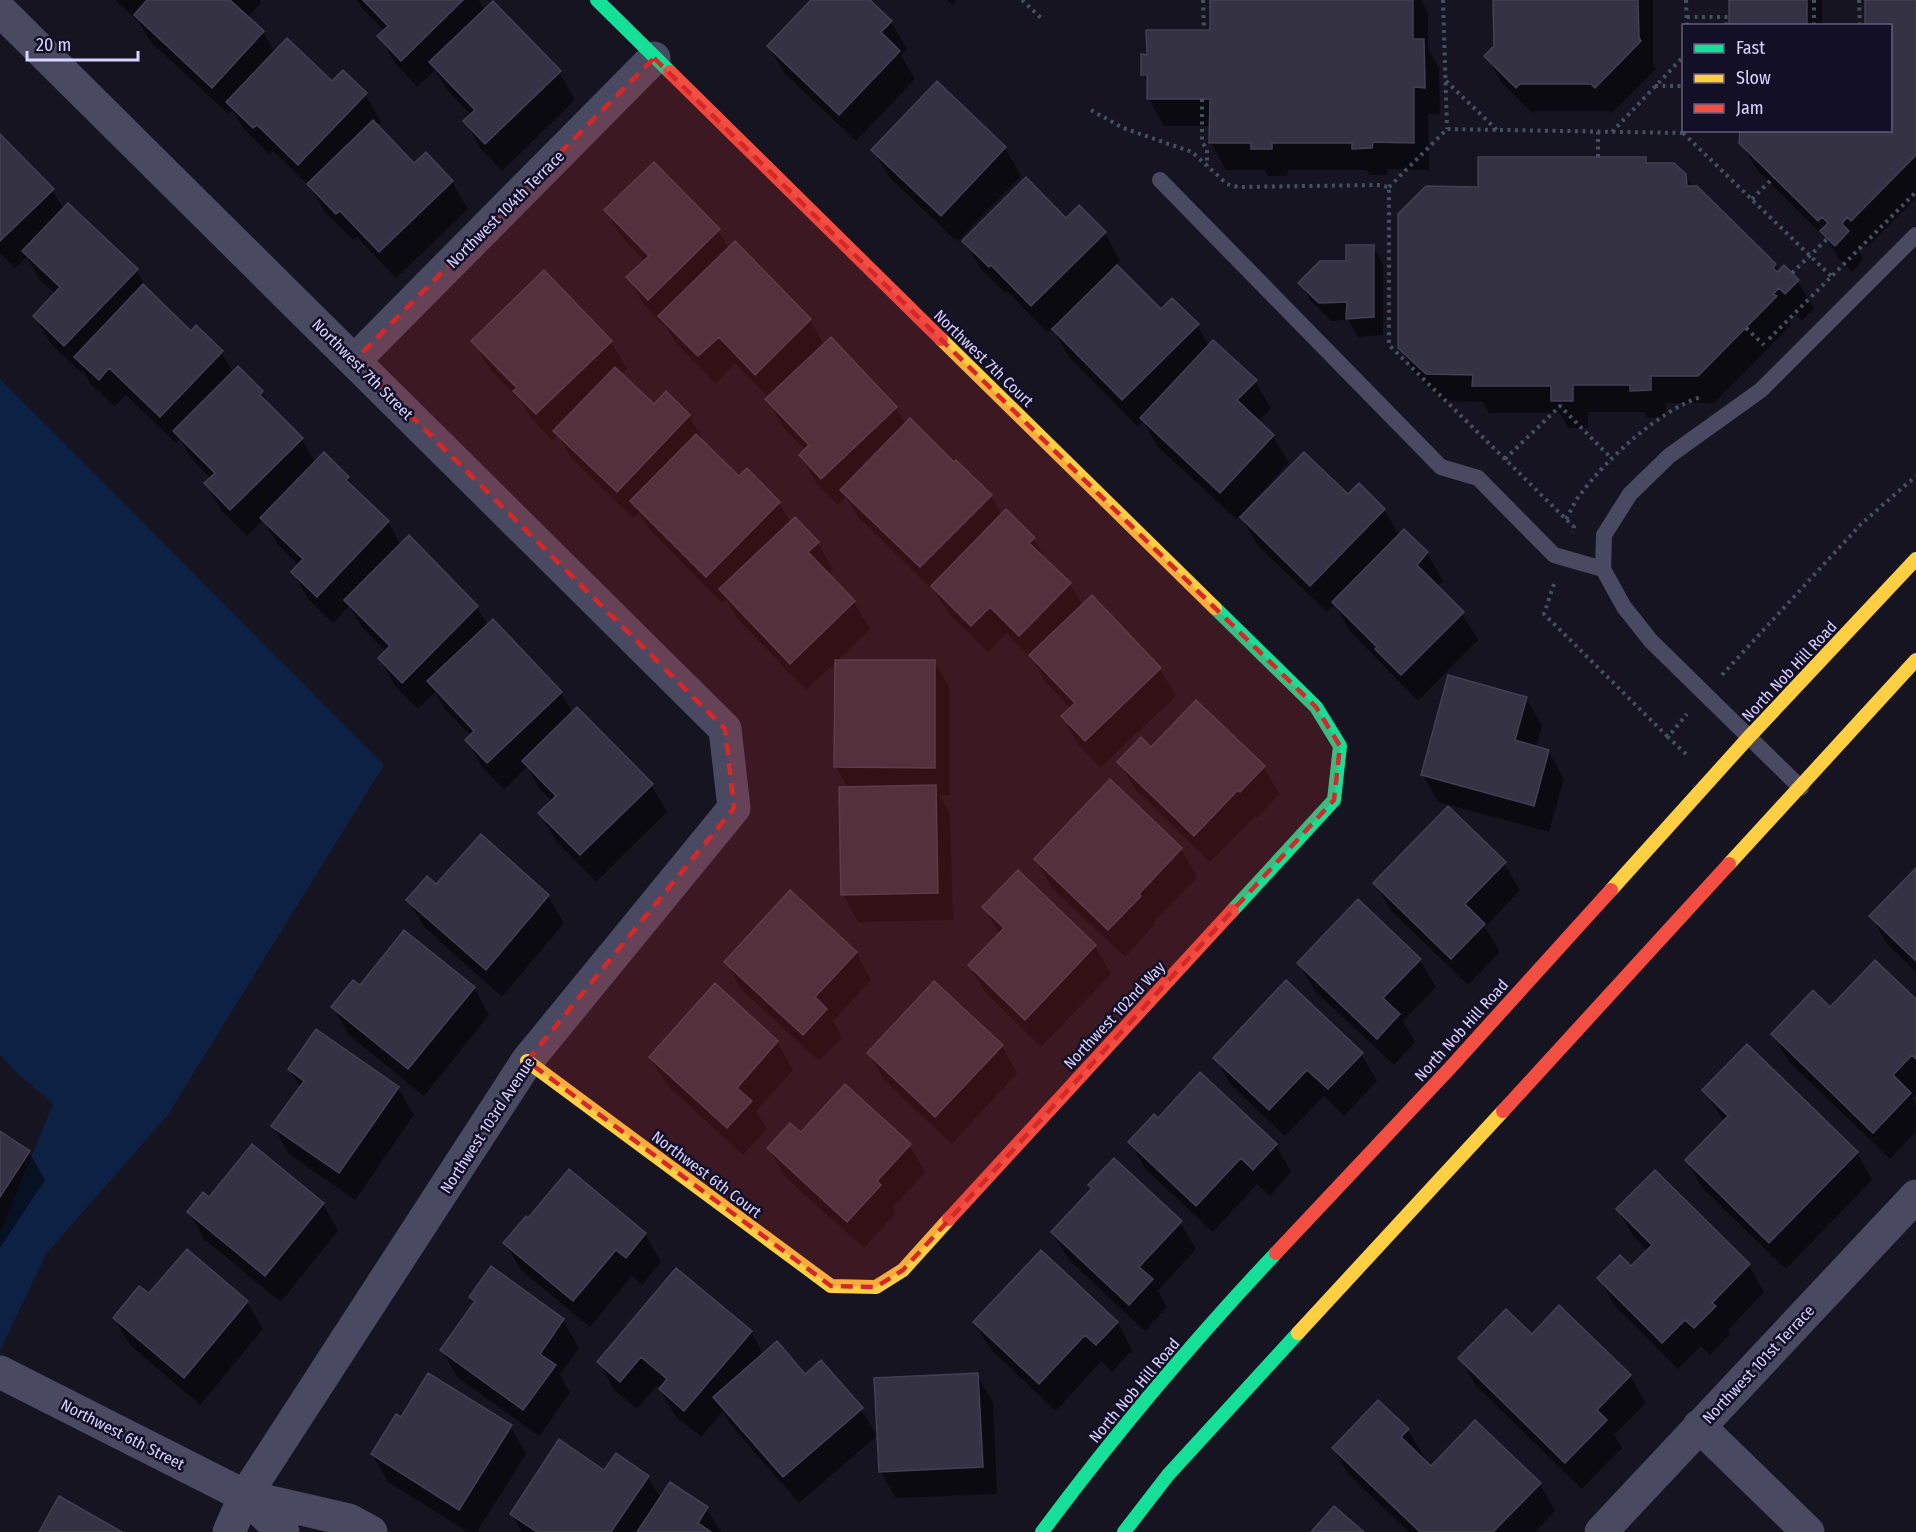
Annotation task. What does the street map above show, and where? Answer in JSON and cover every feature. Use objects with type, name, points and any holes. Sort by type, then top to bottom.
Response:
[{"type":"main road","name":"Northwest 7th Court","points":[[597,0],[1316,707],[1340,746]]},
{"type":"main road","name":"North Nob Hill Road","points":[[1042,1532],[1086,1474],[1227,1305],[1450,1068],[1748,738],[1916,559]]},
{"type":"main road","points":[[1124,1532],[1168,1475],[1801,788],[1916,660]]},
{"type":"main road","name":"Northwest 102nd Way","points":[[876,1287],[903,1270],[1334,800],[1340,746]]},
{"type":"main road","name":"Northwest 6th Court","points":[[527,1061],[831,1286],[876,1287]]},
{"type":"street","name":"Northwest 7th Street","points":[[0,10],[725,729]]},
{"type":"street","name":"Northwest 104th Terrace","points":[[355,360],[654,58]]},
{"type":"street","name":"Northwest 103rd Avenue","points":[[229,1532],[245,1496],[527,1061],[734,808],[725,729]]},
{"type":"street","name":"Northwest 101st Terrace","points":[[1601,1532],[1916,1196]]},
{"type":"street","name":"Northwest 6th Street","points":[[1,1372],[245,1496],[349,1520],[371,1532]]},
{"type":"street","points":[[1699,1426],[1808,1532]]},
{"type":"street","name":"Northwest 6th Street","points":[[245,1496],[283,1532]]},
{"type":"lane","points":[[1160,180],[1442,466],[1478,478],[1554,555],[1603,569]]},
{"type":"lane","points":[[1801,788],[1651,641],[1624,607],[1603,569],[1604,535],[1630,494],[1669,456],[1761,390],[1916,236]]},
{"type":"path","points":[[1022,0],[1041,18]]},
{"type":"path","points":[[1203,0],[1204,29]]},
{"type":"path","points":[[1443,0],[1447,129]]},
{"type":"path","points":[[1686,0],[1687,24]]},
{"type":"path","points":[[1814,0],[1814,24]]},
{"type":"path","points":[[1860,0],[1860,24]]},
{"type":"path","points":[[1687,17],[1729,17]]},
{"type":"path","points":[[1612,132],[1682,57]]},
{"type":"path","points":[[1445,81],[1498,130]]},
{"type":"path","points":[[1655,86],[1682,86]]},
{"type":"path","points":[[1202,99],[1202,142],[1207,149],[1207,166]]},
{"type":"path","points":[[1091,110],[1123,128],[1192,152],[1227,184],[1238,187],[1378,185],[1389,187]]},
{"type":"path","points":[[1389,345],[1389,187],[1447,129],[1683,133],[1831,276]]},
{"type":"path","points":[[1598,132],[1598,157]]},
{"type":"path","points":[[1752,199],[1774,177]]},
{"type":"path","points":[[1756,353],[1916,192]]},
{"type":"path","points":[[1792,273],[1827,238]]},
{"type":"path","points":[[1746,328],[1764,345]]},
{"type":"path","points":[[1566,519],[1579,496],[1612,459],[1656,422],[1688,401],[1704,396]]},
{"type":"path","points":[[1505,459],[1560,404],[1612,459]]},
{"type":"path","points":[[1686,754],[1668,737],[1704,694],[1861,524],[1916,476]]},
{"type":"highlighted area","points":[[654,58],[1316,707],[1340,746],[1334,800],[903,1270],[876,1287],[831,1286],[527,1061],[734,808],[725,729],[355,360]]},
{"type":"water","points":[[0,379],[384,765],[167,1116],[46,1254],[0,1351],[0,1233],[53,1104],[0,1055]]},
{"type":"building","points":[[147,0],[230,0],[264,31],[212,88],[134,15]]},
{"type":"building","points":[[363,0],[463,0],[401,61],[377,36],[388,26]]},
{"type":"building","points":[[811,0],[870,0],[892,21],[881,32],[900,51],[839,115],[767,46]]},
{"type":"building","points":[[1210,0],[1413,0],[1413,39],[1424,39],[1425,88],[1414,87],[1414,143],[1373,142],[1372,148],[1352,149],[1352,143],[1272,143],[1272,149],[1251,149],[1251,143],[1209,143],[1210,99],[1147,99],[1147,75],[1141,75],[1141,54],[1147,55],[1146,30],[1210,30]]},
{"type":"building","points":[[1493,0],[1638,0],[1641,41],[1595,88],[1591,84],[1520,84],[1516,88],[1484,56],[1494,46]]},
{"type":"building","points":[[1729,0],[1807,0],[1807,24],[1725,24],[1729,23]]},
{"type":"building","points":[[1865,0],[1916,0],[1916,155],[1851,221],[1847,217],[1842,224],[1849,231],[1835,246],[1820,231],[1828,223],[1822,217],[1818,221],[1739,143],[1740,132],[1892,132],[1892,24],[1865,24]]},
{"type":"building","points":[[493,1],[561,71],[485,144],[463,121],[475,110],[429,62]]},
{"type":"building","points":[[287,38],[332,81],[343,70],[367,93],[298,165],[257,125],[253,128],[226,102]]},
{"type":"building","points":[[937,81],[1006,147],[941,216],[871,150]]},
{"type":"building","points":[[373,120],[414,163],[426,152],[453,181],[379,252],[340,211],[336,214],[307,184]]},
{"type":"building","points":[[0,134],[54,189],[0,241]]},
{"type":"building","points":[[1478,157],[1646,157],[1646,163],[1674,163],[1686,174],[1687,186],[1697,186],[1776,264],[1773,268],[1777,272],[1784,265],[1799,280],[1785,294],[1779,288],[1773,294],[1777,296],[1698,376],[1651,376],[1651,390],[1630,391],[1630,385],[1573,385],[1573,401],[1551,401],[1551,386],[1472,386],[1473,375],[1426,374],[1398,348],[1398,214],[1426,186],[1478,187]]},
{"type":"building","points":[[654,162],[720,229],[648,300],[626,277],[649,256],[604,210]]},
{"type":"building","points":[[1026,177],[1066,218],[1079,205],[1106,232],[1031,306],[991,265],[989,267],[962,241]]},
{"type":"building","points":[[68,203],[138,269],[64,346],[33,316],[60,287],[22,251]]},
{"type":"building","points":[[735,241],[811,319],[755,375],[719,337],[698,356],[658,316]]},
{"type":"building","points":[[1346,245],[1374,245],[1374,317],[1346,319],[1347,302],[1319,303],[1298,283],[1320,261],[1346,261]]},
{"type":"building","points":[[1117,265],[1161,309],[1172,298],[1199,324],[1122,400],[1052,329]]},
{"type":"building","points":[[544,270],[612,341],[536,414],[513,391],[517,388],[471,341]]},
{"type":"building","points":[[143,284],[191,331],[196,325],[223,351],[160,417],[109,368],[99,380],[74,357]]},
{"type":"building","points":[[831,337],[897,407],[821,479],[799,455],[809,445],[765,399]]},
{"type":"building","points":[[1213,340],[1257,380],[1237,400],[1274,435],[1220,493],[1140,418]]},
{"type":"building","points":[[238,366],[263,391],[260,395],[303,438],[230,510],[204,483],[215,473],[173,431]]},
{"type":"building","points":[[615,367],[654,404],[666,391],[690,415],[617,492],[553,431]]},
{"type":"building","points":[[910,418],[954,462],[956,460],[992,495],[920,567],[840,490]]},
{"type":"building","points":[[696,434],[739,476],[747,468],[780,502],[706,577],[630,501]]},
{"type":"building","points":[[324,452],[349,477],[346,480],[389,521],[317,597],[291,572],[303,559],[260,518]]},
{"type":"building","points":[[1304,452],[1348,494],[1359,483],[1385,509],[1310,586],[1240,517]]},
{"type":"building","points":[[1006,509],[1035,538],[1029,543],[1071,583],[1019,636],[990,607],[971,626],[931,586]]},
{"type":"building","points":[[795,517],[819,542],[808,552],[855,601],[790,664],[719,589]]},
{"type":"building","points":[[1404,529],[1428,552],[1417,565],[1464,612],[1401,675],[1332,602]]},
{"type":"building","points":[[409,535],[478,606],[402,683],[378,658],[390,646],[344,600]]},
{"type":"building","points":[[1092,595],[1161,668],[1085,741],[1061,716],[1075,703],[1029,655]]},
{"type":"building","points":[[493,619],[562,692],[487,763],[465,740],[474,731],[427,681]]},
{"type":"building","points":[[835,660],[935,660],[935,768],[834,767]]},
{"type":"building","points":[[1448,675],[1527,697],[1515,740],[1549,750],[1534,806],[1421,775]]},
{"type":"building","points":[[1196,700],[1265,766],[1240,792],[1238,790],[1194,836],[1117,762],[1141,737],[1151,747]]},
{"type":"building","points":[[577,707],[653,784],[580,855],[538,813],[556,796],[522,761]]},
{"type":"building","points":[[1110,779],[1182,848],[1108,930],[1034,859]]},
{"type":"building","points":[[936,785],[938,893],[841,895],[839,787]]},
{"type":"building","points":[[1448,806],[1506,862],[1465,904],[1485,924],[1451,959],[1373,883]]},
{"type":"building","points":[[481,834],[549,895],[486,970],[406,900],[427,876],[436,884]]},
{"type":"building","points":[[1916,868],[1916,961],[1869,916]]},
{"type":"building","points":[[1018,870],[1096,945],[1025,1020],[968,965],[1004,928],[982,907]]},
{"type":"building","points":[[790,890],[857,952],[815,997],[827,1009],[803,1035],[724,962]]},
{"type":"building","points":[[1358,899],[1421,959],[1383,998],[1400,1014],[1377,1039],[1297,963]]},
{"type":"building","points":[[404,930],[475,987],[408,1069],[331,1007],[353,980],[360,985]]},
{"type":"building","points":[[1875,960],[1916,999],[1916,1059],[1912,1055],[1893,1075],[1911,1093],[1873,1133],[1771,1034],[1813,990],[1830,1007]]},
{"type":"building","points":[[1286,980],[1363,1053],[1328,1089],[1307,1070],[1269,1110],[1213,1058]]},
{"type":"building","points":[[934,981],[1003,1045],[935,1117],[867,1053]]},
{"type":"building","points":[[715,983],[778,1041],[737,1088],[752,1101],[727,1128],[649,1057]]},
{"type":"building","points":[[316,1029],[399,1087],[339,1173],[271,1126],[304,1081],[288,1069]]},
{"type":"building","points":[[1747,1044],[1858,1152],[1769,1243],[1685,1160],[1728,1116],[1702,1090]]},
{"type":"building","points":[[1200,1072],[1277,1144],[1253,1170],[1241,1158],[1196,1206],[1128,1142],[1154,1114],[1158,1118]]},
{"type":"building","points":[[845,1084],[911,1144],[877,1181],[881,1185],[847,1222],[767,1148],[790,1123],[801,1132]]},
{"type":"building","points":[[0,1131],[30,1151],[0,1197]]},
{"type":"building","points":[[252,1144],[324,1203],[265,1276],[187,1212],[203,1192],[209,1197]]},
{"type":"building","points":[[1114,1158],[1182,1221],[1139,1267],[1153,1279],[1129,1305],[1051,1232],[1092,1188],[1088,1185]]},
{"type":"building","points":[[569,1169],[646,1233],[626,1258],[616,1250],[573,1301],[503,1243],[526,1216],[528,1218]]},
{"type":"building","points":[[1655,1170],[1750,1264],[1712,1303],[1716,1306],[1694,1328],[1685,1320],[1662,1343],[1597,1278],[1620,1255],[1631,1266],[1652,1245],[1616,1209]]},
{"type":"building","points":[[187,1249],[248,1301],[184,1378],[113,1318],[139,1286],[149,1293]]},
{"type":"building","points":[[1041,1250],[1118,1322],[1096,1345],[1085,1335],[1039,1384],[973,1322]]},
{"type":"building","points":[[491,1266],[564,1319],[540,1354],[556,1365],[523,1410],[440,1350],[475,1301],[469,1297]]},
{"type":"building","points":[[676,1268],[752,1331],[684,1411],[659,1389],[667,1379],[641,1357],[620,1382],[597,1362]]},
{"type":"building","points":[[1559,1305],[1631,1375],[1597,1410],[1607,1420],[1565,1463],[1458,1358],[1506,1309],[1532,1334]]},
{"type":"building","points":[[777,1341],[805,1374],[821,1360],[863,1408],[783,1477],[713,1397]]},
{"type":"building","points":[[428,1373],[512,1425],[459,1510],[371,1454],[396,1414],[401,1417]]},
{"type":"building","points":[[978,1373],[983,1467],[879,1472],[874,1378]]},
{"type":"building","points":[[1378,1400],[1409,1429],[1401,1437],[1431,1466],[1475,1420],[1541,1483],[1493,1532],[1420,1532],[1332,1448]]},
{"type":"building","points":[[559,1439],[604,1470],[616,1453],[649,1476],[611,1532],[537,1532],[510,1514]]},
{"type":"building","points":[[670,1482],[708,1507],[698,1523],[711,1532],[637,1532]]},
{"type":"building","points":[[59,1496],[122,1532],[39,1532]]},
{"type":"building","points":[[1334,1506],[1364,1532],[1311,1532]]},
{"type":"traffic: fast","points":[[597,0],[670,72]]},
{"type":"traffic: fast","points":[[1215,608],[1316,707],[1340,746],[1334,800],[1232,911]]},
{"type":"traffic: fast","points":[[1042,1532],[1155,1389],[1276,1253]]},
{"type":"traffic: fast","points":[[1124,1532],[1168,1475],[1298,1333]]},
{"type":"traffic: slow","points":[[941,339],[1215,608]]},
{"type":"traffic: slow","points":[[1611,890],[1748,738],[1916,559]]},
{"type":"traffic: slow","points":[[1729,864],[1916,660]]},
{"type":"traffic: slow","points":[[527,1061],[831,1286],[876,1287],[903,1270],[949,1219]]},
{"type":"traffic: slow","points":[[1298,1333],[1503,1111]]},
{"type":"traffic: jam","points":[[670,72],[941,339]]},
{"type":"traffic: jam","points":[[1503,1111],[1729,864]]},
{"type":"traffic: jam","points":[[1276,1253],[1450,1068],[1611,890]]},
{"type":"traffic: jam","points":[[949,1219],[1232,911]]}]
